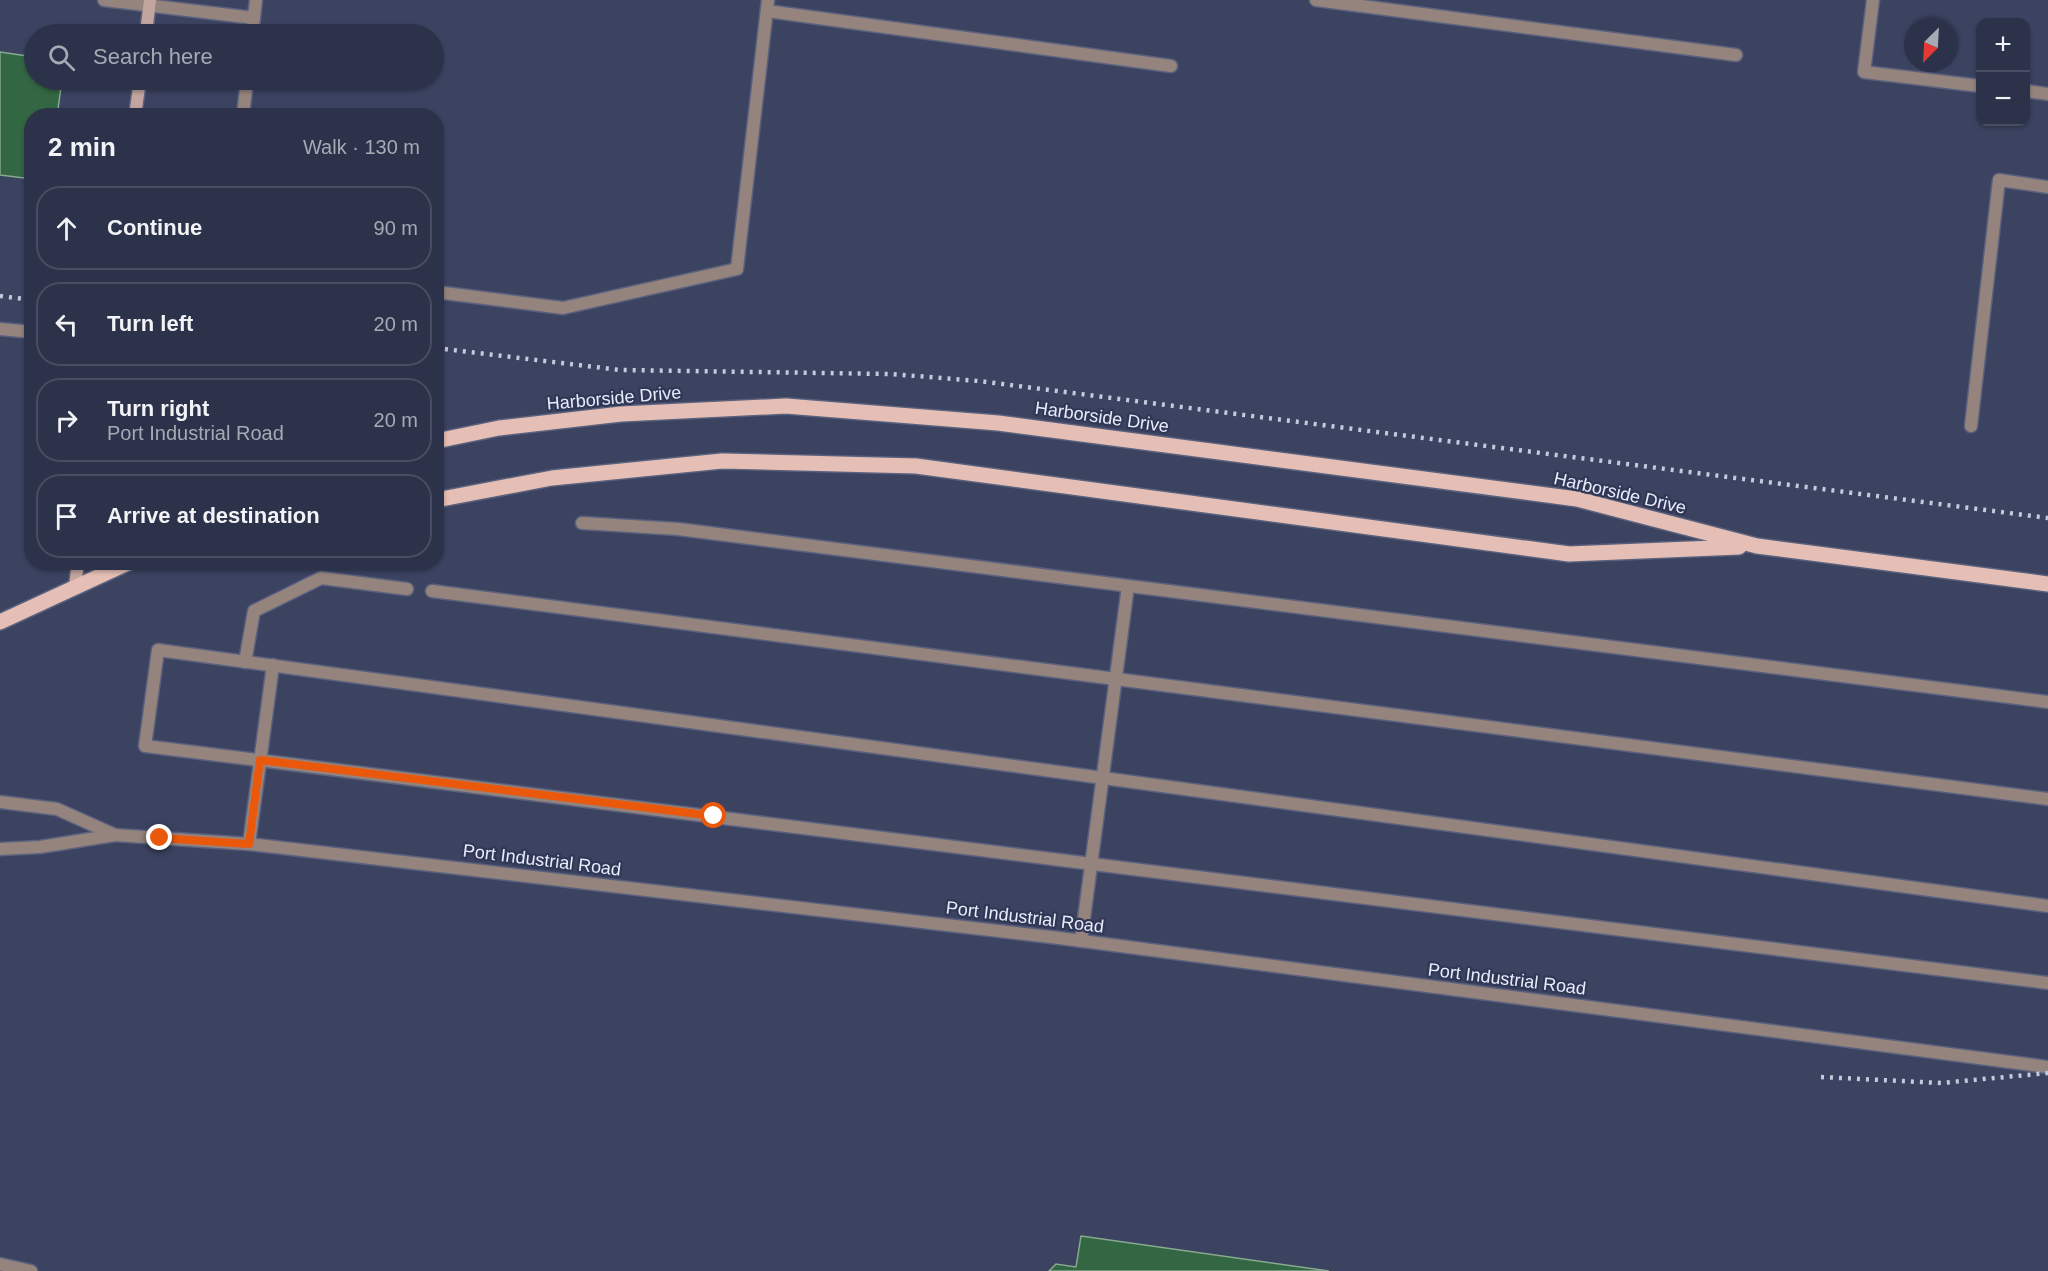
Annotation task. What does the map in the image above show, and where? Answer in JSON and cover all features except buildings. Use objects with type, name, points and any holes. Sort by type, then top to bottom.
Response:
[{"type":"main road","points":[[147,24],[150,3]]},
{"type":"main road","points":[[136,108],[139,90]]},
{"type":"main road","name":"Harborside Drive","points":[[444,439],[499,428],[621,414],[786,406],[975,421],[1577,500],[1757,546],[2048,584]]},
{"type":"main road","name":"Harborside Drive","points":[[444,498],[552,478],[722,461],[916,466],[1569,554],[1757,546]]},
{"type":"main road","points":[[75,586],[77,570]]},
{"type":"main road","points":[[0,622],[112,570]]},
{"type":"street","points":[[104,0],[150,3],[254,18]]},
{"type":"street","points":[[253,24],[256,0]]},
{"type":"street","points":[[1316,0],[1736,55]]},
{"type":"street","points":[[1873,0],[1864,72],[1976,86]]},
{"type":"street","points":[[444,293],[563,308],[737,269],[768,5],[1171,66]]},
{"type":"street","points":[[244,108],[246,90]]},
{"type":"street","points":[[2030,92],[2048,94]]},
{"type":"street","points":[[1971,426],[1999,180],[2048,187]]},
{"type":"street","points":[[0,329],[24,331]]},
{"type":"street","points":[[582,523],[678,529],[2048,702]]},
{"type":"street","points":[[245,662],[254,611],[321,578],[407,589]]},
{"type":"street","points":[[1081,941],[1128,586]]},
{"type":"street","points":[[432,591],[2048,799]]},
{"type":"street","points":[[2048,906],[158,650],[145,746],[2048,983]]},
{"type":"street","points":[[249,844],[273,665]]},
{"type":"street","name":"Port Industrial Road","points":[[0,802],[57,809],[115,835],[249,844],[1081,941],[2048,1067]]},
{"type":"street","points":[[0,849],[40,847],[115,835]]},
{"type":"street","points":[[0,1264],[31,1271]]},
{"type":"railway","points":[[0,296],[24,299]]},
{"type":"railway","points":[[444,349],[620,370],[891,374],[979,381],[2048,518]]},
{"type":"railway","points":[[1821,1077],[1941,1083],[2048,1073]]},
{"type":"route","points":[[160,838],[249,844],[260,760],[714,816]]}]
